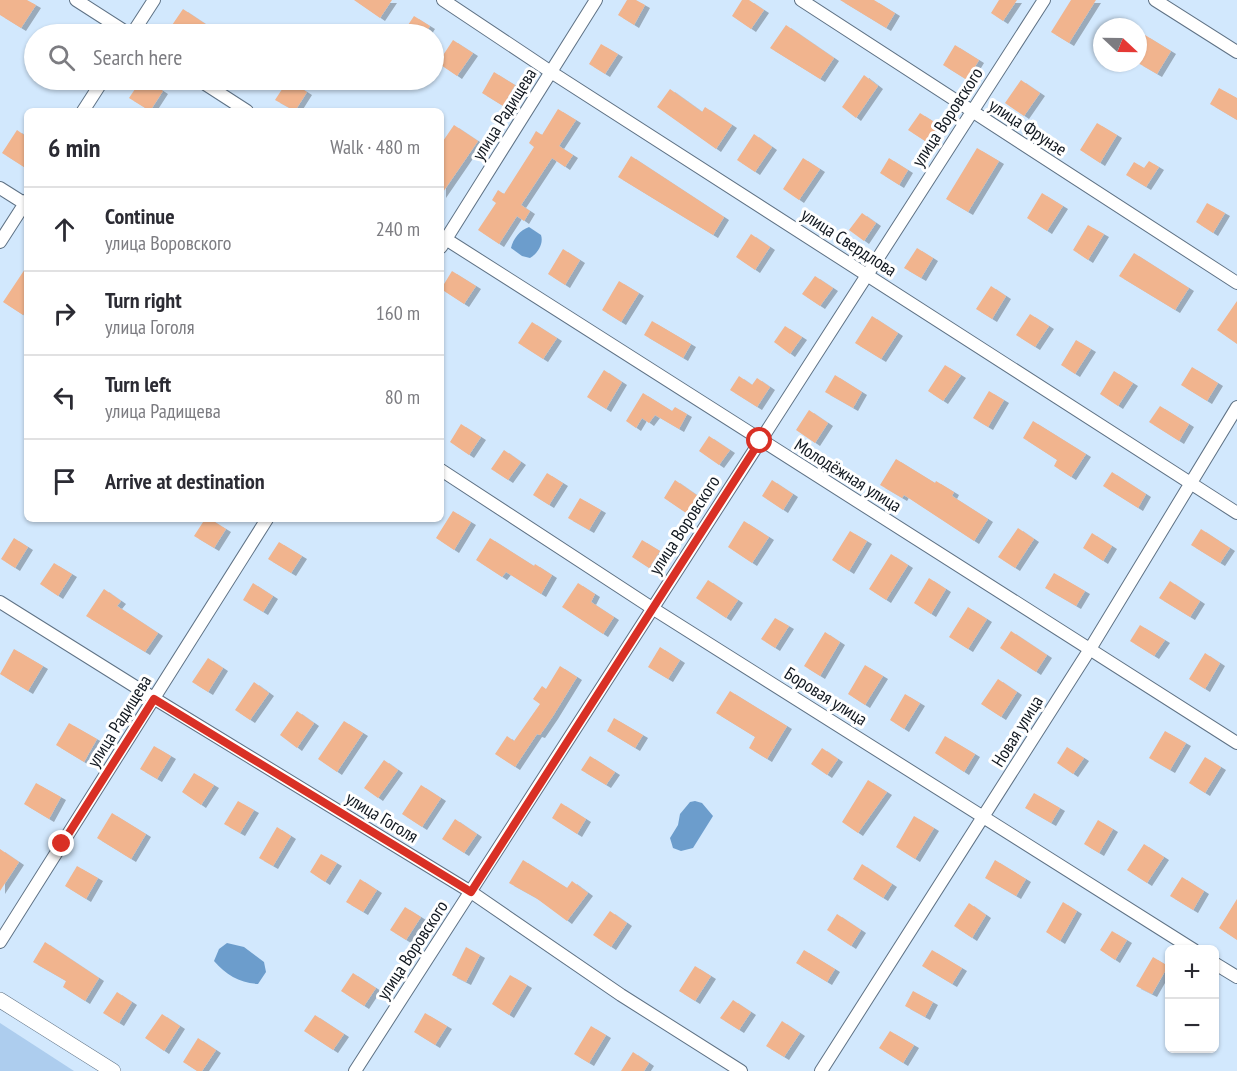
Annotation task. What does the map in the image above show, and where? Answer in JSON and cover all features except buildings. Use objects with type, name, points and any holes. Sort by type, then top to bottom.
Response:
[{"type":"street","points":[[76,0],[114,24]]},
{"type":"street","points":[[137,24],[154,0]]},
{"type":"street","name":"улица Свердлова","points":[[443,0],[551,72],[1237,513]]},
{"type":"street","name":"улица Радищева","points":[[444,239],[596,0]]},
{"type":"street","name":"улица Фрунзе","points":[[801,0],[1237,283]]},
{"type":"street","name":"улица Воровского","points":[[355,1071],[1044,0]]},
{"type":"street","points":[[1155,0],[1237,52]]},
{"type":"street","points":[[85,108],[97,90]]},
{"type":"street","points":[[215,90],[243,108]]},
{"type":"street","points":[[0,188],[24,202]]},
{"type":"street","points":[[0,242],[24,206]]},
{"type":"street","name":"Молодёжная улица","points":[[444,242],[1237,743]]},
{"type":"street","name":"Новая улица","points":[[821,1071],[1090,649],[1237,407]]},
{"type":"street","name":"Боровая улица","points":[[444,473],[652,608],[1186,945]]},
{"type":"street","name":"улица Радищева","points":[[0,942],[265,522]]},
{"type":"street","name":"улица Гоголя","points":[[0,602],[154,699],[471,892],[621,996],[741,1071]]},
{"type":"street","points":[[1219,966],[1237,977]]},
{"type":"street","points":[[0,1000],[112,1071]]},
{"type":"shaded area","points":[[529,227],[542,238],[539,248],[530,258],[522,256],[511,248],[517,235]]},
{"type":"shaded area","points":[[690,802],[702,803],[713,816],[693,848],[681,851],[673,848],[670,838],[678,825],[680,814]]},
{"type":"shaded area","points":[[227,943],[244,947],[264,962],[266,972],[258,984],[234,977],[214,961],[219,949]]},
{"type":"shaded area","points":[[0,1023],[74,1071],[0,1071]]},
{"type":"route","points":[[62,844],[154,699],[471,892],[760,441]]}]
